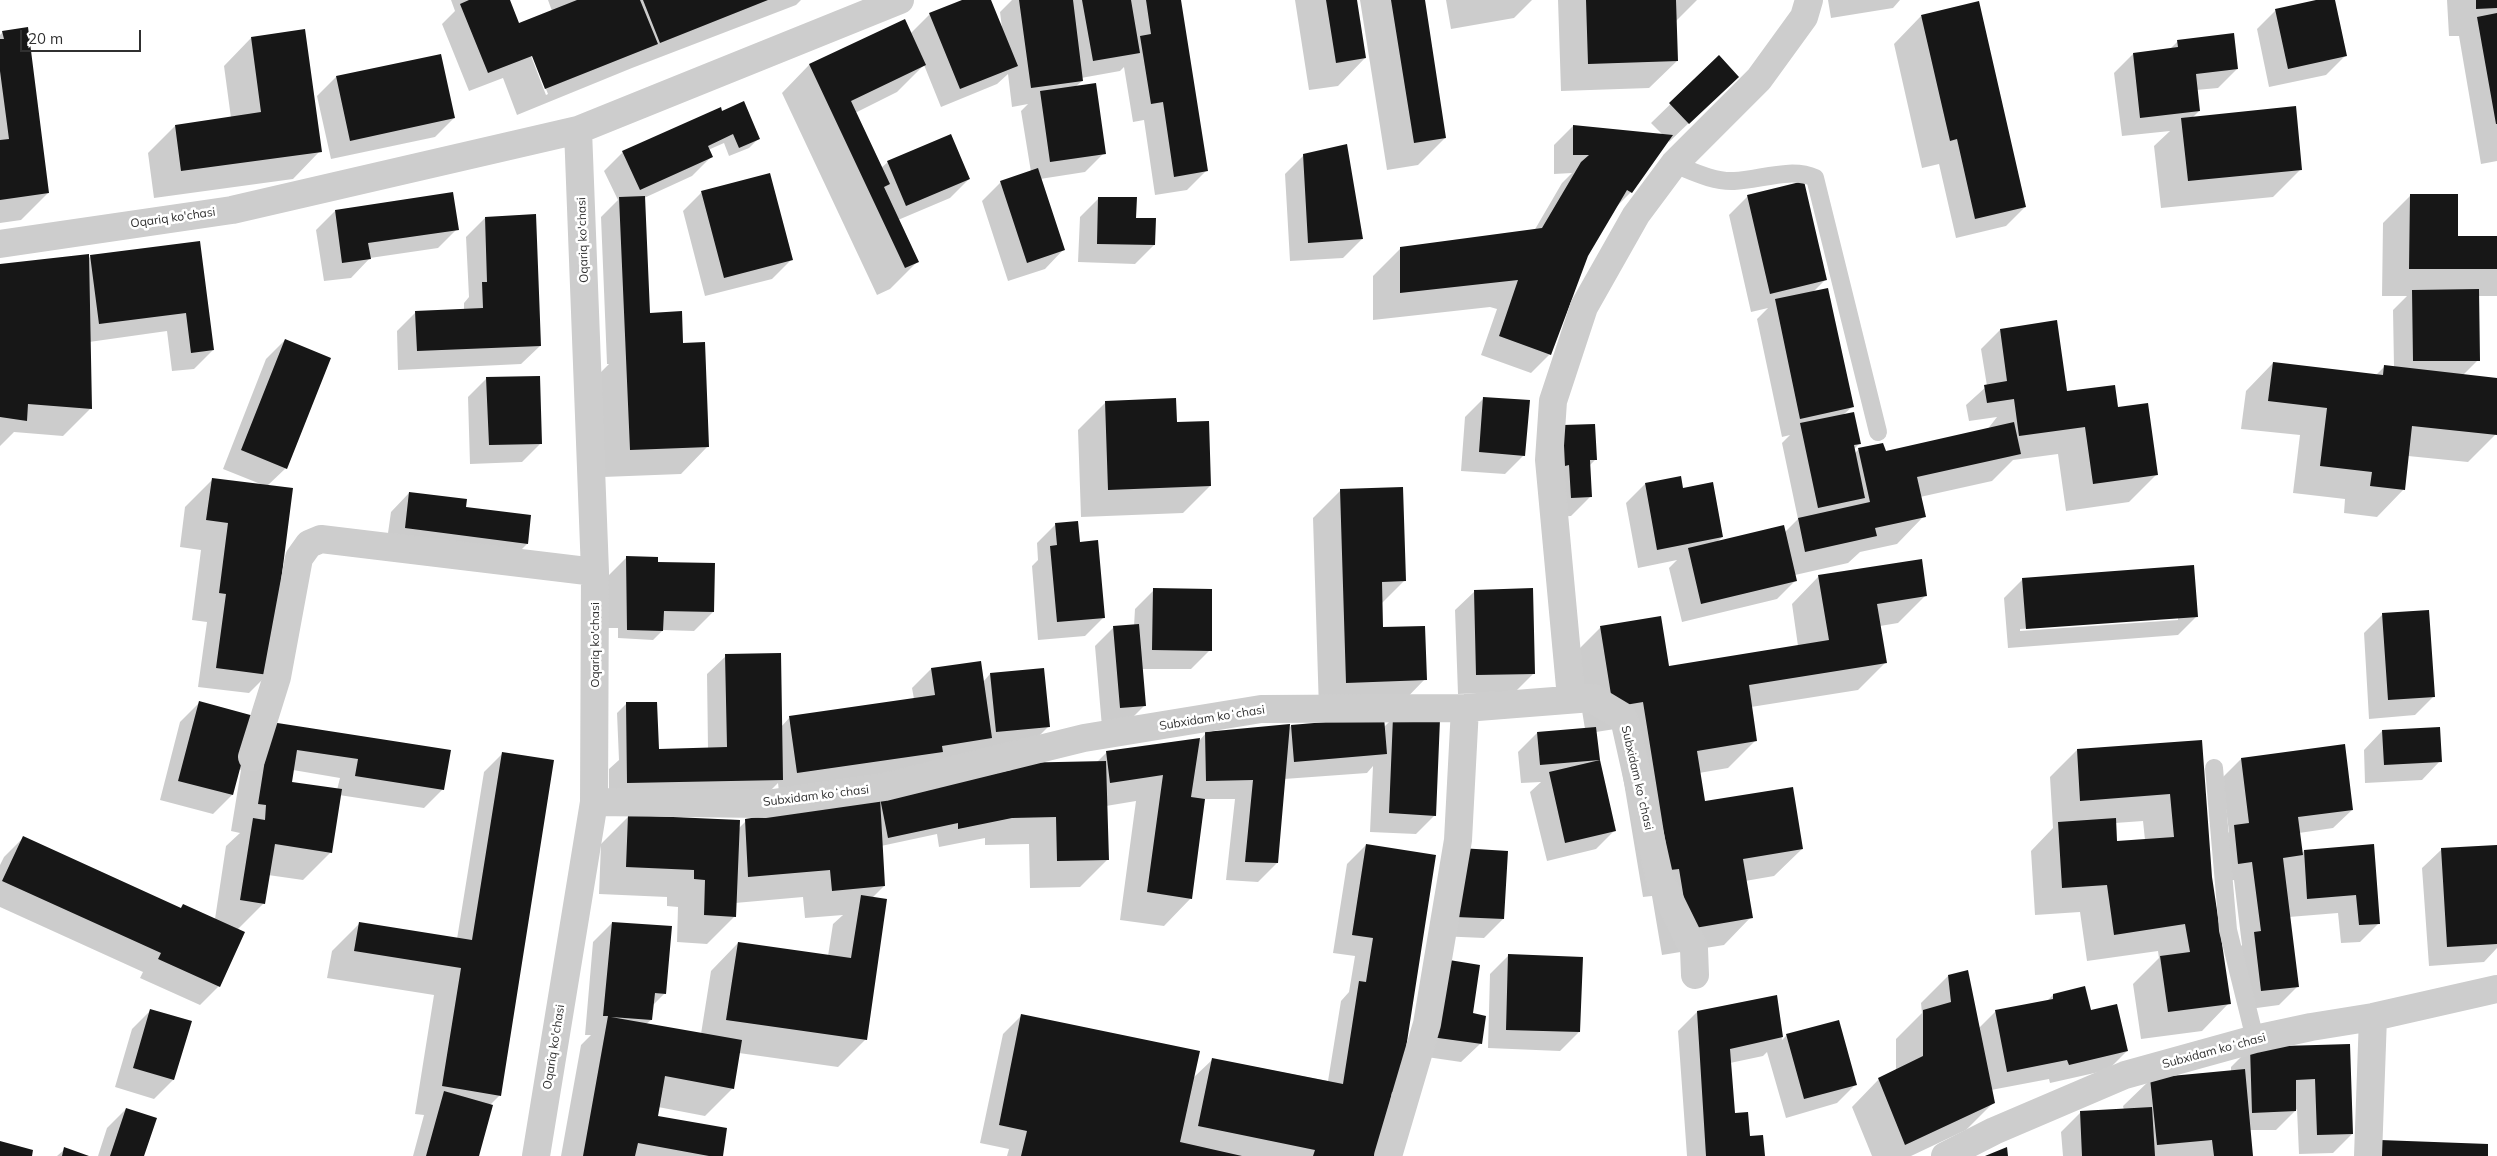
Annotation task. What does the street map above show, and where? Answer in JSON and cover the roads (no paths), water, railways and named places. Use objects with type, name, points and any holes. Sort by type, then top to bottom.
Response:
[{"type":"street","name":"Oqariq ko'chasi","points":[[0,244],[232,210],[578,130],[900,0]]},
{"type":"street","points":[[1571,698],[1548,460],[1553,401],[1584,307],[1636,215],[1674,164],[1759,79],[1804,17],[1809,0]]},
{"type":"street","name":"Oqariq ko'chasi","points":[[536,1156],[594,802],[595,572],[578,130]]},
{"type":"street","points":[[252,757],[277,677],[299,558],[308,544],[321,539],[595,572]]},
{"type":"street","name":"Subxidam koʻchasi","points":[[594,802],[766,804],[885,787],[1084,738],[1261,708],[1465,708],[1571,698],[1592,698],[1600,701],[1622,716],[1660,880],[1694,949],[1696,975]]},
{"type":"street","points":[[1388,1156],[1427,1024],[1458,840],[1465,708]]},
{"type":"street","name":"Subxidam koʻchasi","points":[[1945,1156],[1994,1131],[2125,1075],[2255,1039],[2310,1027],[2373,1017],[2497,989]]},
{"type":"street","points":[[2368,1156],[2373,1017]]},
{"type":"lane","points":[[1674,164],[1705,177],[1732,181],[1804,173],[1815,178],[1878,432]]},
{"type":"lane","points":[[2214,768],[2228,930],[2255,1039]]}]
